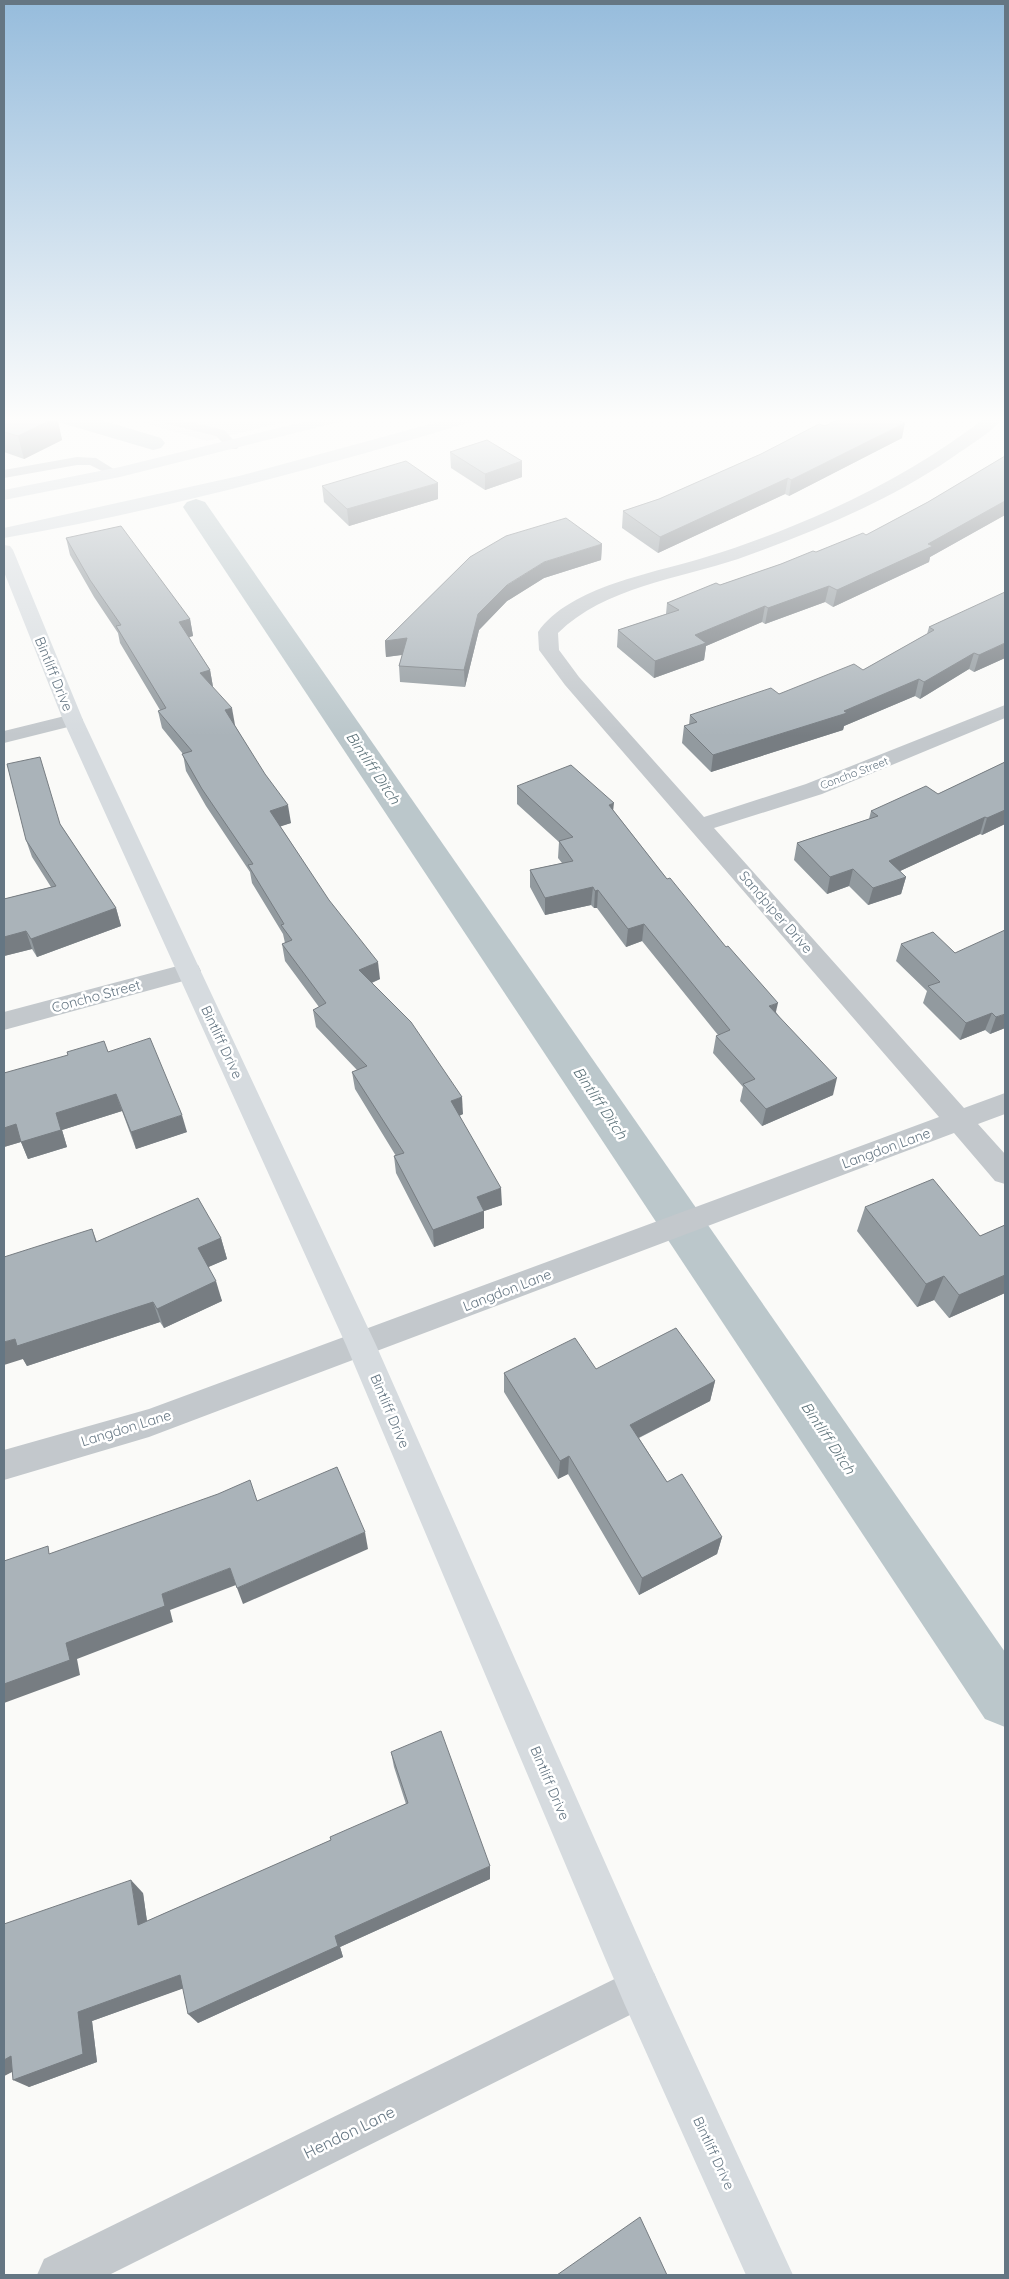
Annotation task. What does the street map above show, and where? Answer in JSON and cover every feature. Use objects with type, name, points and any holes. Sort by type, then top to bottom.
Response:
[{"type":"street","points":[[4,533],[50,523]]},
{"type":"street","name":"Sandpiper Drive","points":[[813,523],[762,545],[625,588],[572,610],[548,632],[548,650],[1005,1173]]},
{"type":"street","name":"Bintliff Drive","points":[[4,550],[73,720],[361,1345],[639,1988],[770,2275]]},
{"type":"street","name":"Concho Street","points":[[700,825],[814,789],[1005,711]]},
{"type":"street","points":[[4,737],[73,720]]},
{"type":"street","name":"Concho Street","points":[[4,1021],[189,970]]},
{"type":"street","name":"Langdon Lane","points":[[4,1465],[149,1423],[1005,1103]]},
{"type":"street","name":"Hendon Lane","points":[[60,2275],[639,1988]]},
{"type":"building","points":[[548,523],[573,523],[602,544],[544,562],[507,585],[478,614],[464,670],[399,666],[407,638],[385,641],[470,557],[506,536]]},
{"type":"building","points":[[641,523],[690,523],[660,537]]},
{"type":"building","points":[[888,523],[965,523],[928,544],[933,546],[837,590],[829,586],[768,608],[765,606],[695,635],[706,643],[655,661],[618,630],[679,610],[667,603],[716,583],[720,585],[813,551],[816,552],[863,533],[866,535]]},
{"type":"building","points":[[121,526],[190,619],[179,622],[210,670],[200,673],[232,708],[225,710],[265,774],[288,805],[270,811],[329,900],[378,962],[359,970],[411,1022],[462,1097],[451,1101],[501,1188],[477,1197],[484,1211],[433,1230],[394,1156],[404,1153],[352,1072],[367,1066],[313,1010],[326,1003],[282,944],[292,940],[281,925],[284,924],[248,865],[253,864],[202,789],[182,754],[192,751],[158,711],[166,708],[116,626],[121,625],[90,580],[66,538]]},
{"type":"building","points":[[1005,592],[1005,643],[979,655],[974,653],[924,682],[919,679],[844,711],[847,713],[713,755],[684,726],[697,722],[690,715],[771,688],[779,694],[854,664],[863,670],[934,630],[929,627]]},
{"type":"building","points":[[40,757],[60,824],[116,908],[31,939],[26,931],[4,937],[4,899],[56,886],[26,840],[7,764]]},
{"type":"building","points":[[1005,762],[1005,810],[987,818],[985,817],[889,861],[906,877],[873,888],[853,869],[830,877],[797,843],[878,816],[871,811],[926,786],[938,794]]},
{"type":"building","points":[[571,765],[614,803],[609,805],[667,879],[670,878],[726,947],[728,946],[778,1003],[769,1006],[837,1078],[766,1109],[743,1084],[755,1079],[716,1036],[730,1030],[644,924],[628,929],[598,890],[595,891],[593,887],[545,898],[530,870],[573,861],[559,841],[573,837],[517,786]]},
{"type":"building","points":[[1005,930],[1005,1014],[996,1017],[992,1013],[966,1023],[928,986],[940,982],[901,944],[933,932],[955,953]]},
{"type":"building","points":[[150,1038],[182,1115],[131,1132],[116,1094],[56,1113],[61,1130],[21,1142],[16,1124],[4,1128],[4,1073],[68,1055],[67,1052],[104,1041],[108,1052]]},
{"type":"building","points":[[933,1179],[980,1236],[1005,1225],[1005,1275],[959,1295],[944,1276],[926,1284],[865,1207]]},
{"type":"building","points":[[198,1198],[221,1238],[198,1248],[216,1281],[157,1309],[153,1302],[17,1346],[15,1339],[4,1342],[4,1257],[92,1229],[96,1242]]},
{"type":"building","points":[[676,1328],[715,1381],[630,1425],[667,1482],[682,1474],[722,1537],[642,1578],[569,1456],[560,1461],[504,1373],[575,1338],[596,1369]]},
{"type":"building","points":[[337,1467],[365,1532],[237,1588],[230,1568],[162,1594],[165,1606],[66,1643],[70,1660],[4,1684],[4,1561],[48,1546],[49,1554],[218,1494],[250,1480],[257,1501]]},
{"type":"building","points":[[441,1731],[490,1866],[335,1936],[338,1946],[188,2014],[180,1975],[78,2012],[83,2054],[13,2080],[11,2056],[4,2060],[4,1924],[131,1880],[138,1925],[331,1840],[330,1837],[408,1803],[391,1752]]},
{"type":"building","points":[[640,2217],[667,2275],[557,2275]]},
{"type":"waterway","name":"Bintliff Ditch","points":[[207,523],[1005,1699]]}]
